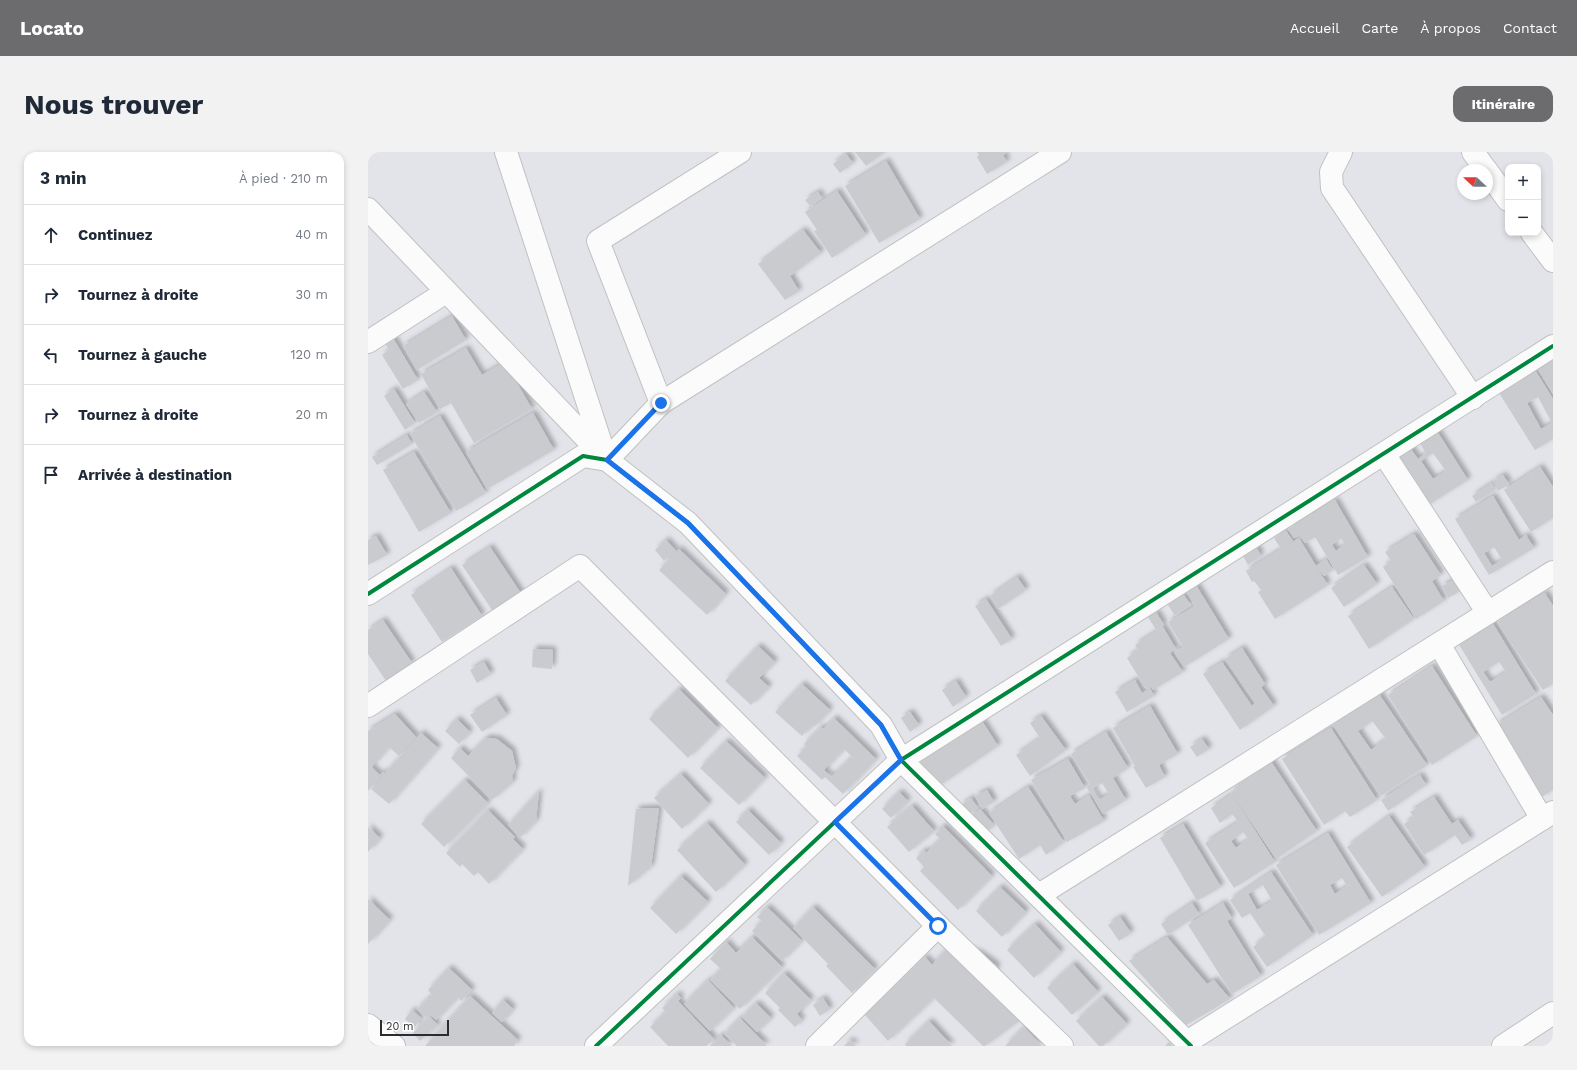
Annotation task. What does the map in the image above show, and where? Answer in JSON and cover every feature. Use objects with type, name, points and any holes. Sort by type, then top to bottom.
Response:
[{"type":"street","points":[[506,152],[607,460]]},
{"type":"street","points":[[661,403],[598,241],[740,152]]},
{"type":"street","points":[[607,460],[661,403],[1060,152]]},
{"type":"street","points":[[1341,152],[1331,172],[1332,188],[1473,398]]},
{"type":"street","points":[[1473,152],[1482,164]]},
{"type":"street","points":[[1493,179],[1505,196]]},
{"type":"street","points":[[368,209],[607,460],[688,523],[881,725],[901,760],[1189,1044],[1548,815],[1439,644]]},
{"type":"street","points":[[1534,236],[1553,261]]},
{"type":"street","points":[[368,342],[446,292]]},
{"type":"street","points":[[596,1046],[901,760],[1553,346]]},
{"type":"street","points":[[1384,454],[1488,613]]},
{"type":"street","points":[[368,594],[583,456],[607,460]]},
{"type":"street","points":[[368,706],[580,566],[938,926],[1062,1046]]},
{"type":"street","points":[[1039,895],[1553,572]]},
{"type":"street","points":[[829,1042],[938,926]]},
{"type":"street","points":[[1503,1046],[1553,1013]]},
{"type":"street","points":[[368,1025],[394,1046]]},
{"type":"building","points":[[855,152],[885,152],[866,166]]},
{"type":"building","points":[[977,152],[1008,152],[1003,155],[1007,162],[987,174],[977,157],[979,155]]},
{"type":"building","points":[[846,154],[853,163],[840,173],[833,164]]},
{"type":"building","points":[[886,161],[920,219],[879,243],[845,186]]},
{"type":"building","points":[[837,191],[866,235],[832,258],[814,231],[817,230],[805,212]]},
{"type":"building","points":[[818,192],[822,198],[810,206],[805,200]]},
{"type":"building","points":[[803,230],[821,253],[790,276],[799,291],[785,300],[758,264]]},
{"type":"building","points":[[452,316],[466,340],[417,370],[403,346]]},
{"type":"building","points":[[393,338],[418,380],[403,389],[382,355],[389,350],[385,343]]},
{"type":"building","points":[[466,348],[482,375],[505,362],[532,409],[474,443],[451,403],[440,409],[421,374]]},
{"type":"building","points":[[1553,358],[1553,394],[1537,368]]},
{"type":"building","points":[[1535,370],[1553,399],[1553,439],[1535,450],[1499,393]],"holes":[[[1538,397],[1552,423],[1541,429],[1527,403]]]},
{"type":"building","points":[[394,389],[415,423],[405,430],[384,396]]},
{"type":"building","points":[[424,392],[437,412],[419,423],[406,404]]},
{"type":"building","points":[[533,413],[554,450],[487,489],[466,452]]},
{"type":"building","points":[[440,416],[486,493],[456,511],[410,434]]},
{"type":"building","points":[[1435,428],[1468,480],[1425,507],[1392,455],[1408,445],[1418,459],[1426,453],[1417,439]],"holes":[[[1433,453],[1446,471],[1433,479],[1421,461]]]},
{"type":"building","points":[[407,435],[412,444],[377,465],[372,457]]},
{"type":"building","points":[[414,452],[451,513],[419,532],[383,470]]},
{"type":"building","points":[[1540,467],[1553,487],[1553,518],[1531,532],[1504,490]]},
{"type":"building","points":[[1503,475],[1509,484],[1498,491],[1493,481]]},
{"type":"building","points":[[1492,483],[1496,489],[1476,502],[1472,496]]},
{"type":"building","points":[[1493,496],[1519,540],[1526,535],[1534,548],[1489,575],[1455,519]],"holes":[[[1494,547],[1502,560],[1492,566],[1484,553]]]},
{"type":"building","points":[[1335,500],[1368,557],[1338,575],[1315,537],[1305,543],[1299,535],[1294,538],[1288,529]],"holes":[[[1341,538],[1345,544],[1336,551],[1332,545]]]},
{"type":"building","points":[[1286,531],[1293,541],[1288,545],[1299,538],[1316,566],[1326,559],[1333,570],[1324,576],[1317,568],[1328,585],[1275,619],[1258,592],[1261,590],[1254,581],[1252,582],[1246,571],[1281,549],[1274,538]]},
{"type":"building","points":[[1414,534],[1441,575],[1432,581],[1444,601],[1416,619],[1383,567],[1391,561],[1385,552]]},
{"type":"building","points":[[376,536],[387,555],[368,565],[368,540]]},
{"type":"building","points":[[666,540],[676,551],[664,561],[655,550]]},
{"type":"building","points":[[490,547],[522,595],[494,613],[462,565]]},
{"type":"building","points":[[1256,547],[1261,556],[1248,565],[1243,556]]},
{"type":"building","points":[[679,549],[726,594],[707,615],[659,570]]},
{"type":"building","points":[[1364,565],[1377,584],[1344,607],[1331,588]]},
{"type":"building","points":[[451,568],[482,616],[442,642],[411,595]]},
{"type":"building","points":[[1017,577],[1026,590],[998,609],[990,596]]},
{"type":"building","points":[[1454,580],[1460,591],[1448,598],[1442,586]]},
{"type":"building","points":[[1196,585],[1229,639],[1184,667],[1174,652],[1183,647],[1168,622],[1195,606],[1186,591]]},
{"type":"building","points":[[1392,587],[1414,619],[1369,649],[1348,616]]},
{"type":"building","points":[[1545,593],[1553,606],[1553,684],[1543,690],[1497,622]]},
{"type":"building","points":[[1183,594],[1191,605],[1175,616],[1168,605]]},
{"type":"building","points":[[986,599],[1012,639],[1001,646],[975,606]]},
{"type":"building","points":[[1156,612],[1164,625],[1156,630],[1148,617]]},
{"type":"building","points":[[383,620],[412,663],[386,681],[368,654],[368,630]]},
{"type":"building","points":[[1492,622],[1536,694],[1502,715],[1458,643]],"holes":[[[1499,662],[1506,672],[1490,682],[1483,672]]]},
{"type":"building","points":[[1163,627],[1176,649],[1170,653],[1183,672],[1153,690],[1151,686],[1146,689],[1127,658],[1138,650],[1135,645]]},
{"type":"building","points":[[758,646],[775,662],[759,678],[769,687],[751,705],[725,681]]},
{"type":"building","points":[[1242,648],[1265,684],[1261,687],[1274,706],[1240,730],[1203,674],[1222,662],[1252,706],[1255,703],[1225,659]]},
{"type":"building","points":[[533,649],[553,650],[552,669],[532,667]]},
{"type":"building","points":[[484,662],[491,674],[477,683],[470,670]]},
{"type":"building","points":[[1432,666],[1477,736],[1432,765],[1388,695]]},
{"type":"building","points":[[1135,680],[1142,693],[1150,688],[1154,696],[1127,712],[1115,692]]},
{"type":"building","points":[[956,681],[966,697],[953,707],[942,690]]},
{"type":"building","points":[[802,684],[830,710],[814,727],[812,725],[802,736],[775,712]]},
{"type":"building","points":[[679,689],[718,728],[688,758],[649,719]]},
{"type":"building","points":[[1379,694],[1427,765],[1381,796],[1333,725]],"holes":[[[1372,721],[1386,739],[1371,750],[1358,731]]]},
{"type":"building","points":[[1541,697],[1553,715],[1553,790],[1542,797],[1496,725]]},
{"type":"building","points":[[496,698],[507,715],[482,732],[470,715]]},
{"type":"building","points":[[1150,706],[1178,754],[1159,765],[1165,777],[1146,788],[1133,767],[1135,766],[1113,728]]},
{"type":"building","points":[[910,712],[919,725],[910,732],[901,718]]},
{"type":"building","points":[[395,714],[416,737],[399,756],[389,747],[371,767],[380,775],[383,772],[384,773],[368,791],[368,731]]},
{"type":"building","points":[[1041,716],[1066,750],[1030,776],[1016,755],[1040,738],[1030,723]]},
{"type":"building","points":[[834,718],[876,759],[843,794],[825,777],[822,780],[797,756],[806,747],[804,744],[821,727],[823,729]],"holes":[[[844,749],[852,757],[831,777],[824,770]]]},
{"type":"building","points":[[457,719],[470,732],[459,744],[445,731]]},
{"type":"building","points":[[982,721],[998,746],[933,790],[917,765]]},
{"type":"building","points":[[1331,728],[1377,800],[1350,817],[1345,811],[1324,825],[1282,759]]},
{"type":"building","points":[[1106,732],[1128,768],[1113,778],[1126,800],[1103,814],[1086,786],[1090,784],[1071,754]],"holes":[[[1102,783],[1109,794],[1099,800],[1092,788]]]},
{"type":"building","points":[[421,733],[438,748],[389,804],[371,789]]},
{"type":"building","points":[[486,738],[497,739],[512,751],[516,768],[512,776],[513,782],[492,800],[451,758],[460,748],[468,756]]},
{"type":"building","points":[[1202,739],[1209,749],[1197,757],[1190,747]]},
{"type":"building","points":[[726,741],[765,778],[739,805],[700,768]]},
{"type":"building","points":[[1068,759],[1085,788],[1070,796],[1075,804],[1089,795],[1104,821],[1067,842],[1031,780]]},
{"type":"building","points":[[1270,760],[1317,831],[1276,859],[1231,792],[1255,776],[1253,772]]},
{"type":"building","points":[[681,774],[709,804],[682,829],[654,798]]},
{"type":"building","points":[[1420,775],[1426,785],[1388,811],[1381,800]]},
{"type":"building","points":[[465,780],[488,803],[444,847],[421,824]]},
{"type":"building","points":[[1028,787],[1064,842],[1046,855],[1040,845],[1019,859],[989,813]]},
{"type":"building","points":[[987,790],[994,802],[982,809],[975,796]]},
{"type":"building","points":[[539,791],[536,821],[520,838],[508,825]]},
{"type":"building","points":[[899,792],[908,801],[891,818],[882,809]]},
{"type":"building","points":[[1232,794],[1275,862],[1234,888],[1205,843],[1238,822],[1232,814],[1220,823],[1211,808]],"holes":[[[1243,832],[1248,839],[1236,848],[1231,841]]]},
{"type":"building","points":[[1434,797],[1452,824],[1458,820],[1471,839],[1462,845],[1455,835],[1424,855],[1404,824],[1414,817],[1410,812]]},
{"type":"building","points":[[971,798],[978,808],[968,815],[961,805]]},
{"type":"building","points":[[912,806],[934,831],[909,852],[887,827]]},
{"type":"building","points":[[659,808],[651,867],[628,886],[636,809]]},
{"type":"building","points":[[980,809],[994,825],[985,833],[970,816]]},
{"type":"building","points":[[488,810],[515,837],[513,839],[523,849],[489,884],[478,872],[474,876],[462,864],[460,867],[446,853]]},
{"type":"building","points":[[748,810],[781,843],[769,855],[736,822]]},
{"type":"building","points":[[1389,816],[1425,867],[1382,897],[1347,847]]},
{"type":"building","points":[[707,823],[745,865],[716,892],[677,850]]},
{"type":"building","points":[[1183,824],[1221,887],[1197,901],[1160,838]]},
{"type":"building","points":[[943,826],[992,876],[958,910],[920,871],[924,867],[916,858],[924,850],[926,853],[940,839],[935,834]]},
{"type":"building","points":[[368,827],[380,838],[368,852]]},
{"type":"building","points":[[1328,833],[1371,903],[1319,935],[1276,865]],"holes":[[[1342,878],[1347,886],[1335,894],[1330,885]]]},
{"type":"building","points":[[1271,872],[1313,935],[1267,967],[1253,947],[1266,937],[1250,913],[1242,918],[1230,900]],"holes":[[[1263,885],[1272,901],[1257,910],[1248,894]]]},
{"type":"building","points":[[681,876],[708,902],[676,934],[650,908]]},
{"type":"building","points":[[1000,887],[1026,912],[1002,937],[976,911]]},
{"type":"building","points":[[368,899],[390,920],[368,944]]},
{"type":"building","points":[[1192,903],[1199,914],[1168,935],[1161,924]]},
{"type":"building","points":[[1223,903],[1232,918],[1227,921],[1261,976],[1232,994],[1188,925]]},
{"type":"building","points":[[767,907],[802,941],[782,961],[752,931],[762,921],[757,917]]},
{"type":"building","points":[[813,907],[875,969],[852,993],[826,966],[828,964],[793,928]]},
{"type":"building","points":[[1120,917],[1131,933],[1119,941],[1108,925]]},
{"type":"building","points":[[1035,924],[1061,952],[1034,978],[1007,950]]},
{"type":"building","points":[[752,937],[782,967],[740,1009],[710,980],[721,969],[710,959],[726,942],[736,953]]},
{"type":"building","points":[[1167,937],[1207,984],[1214,980],[1230,999],[1186,1025],[1129,961]]},
{"type":"building","points":[[951,944],[980,954],[997,966],[994,975],[1030,1013],[983,1046],[934,998],[888,1041],[865,1015],[925,957],[932,965]]},
{"type":"building","points":[[1073,964],[1098,992],[1072,1015],[1047,988]]},
{"type":"building","points":[[449,968],[472,990],[461,1001],[458,997],[436,1020],[430,1014],[426,1018],[417,1009],[432,995],[428,990]]},
{"type":"building","points":[[784,973],[811,1000],[797,1014],[802,1020],[795,1027],[778,1010],[780,1008],[765,993]]},
{"type":"building","points":[[708,980],[734,1008],[710,1031],[684,1004]]},
{"type":"building","points":[[677,994],[681,998],[678,1001],[714,1039],[706,1046],[668,1046],[650,1027],[666,1012],[662,1008]]},
{"type":"building","points":[[470,996],[518,1040],[514,1045],[515,1046],[425,1046]]},
{"type":"building","points":[[1102,997],[1127,1024],[1103,1046],[1099,1046],[1076,1021]]},
{"type":"building","points":[[823,998],[830,1009],[820,1016],[813,1005]]},
{"type":"building","points":[[503,1000],[513,1009],[502,1022],[492,1013]]},
{"type":"building","points":[[756,1003],[771,1018],[757,1032],[742,1017]]},
{"type":"building","points":[[412,1010],[421,1018],[415,1027],[405,1019]]},
{"type":"building","points":[[430,1017],[438,1025],[420,1041],[413,1033]]},
{"type":"building","points":[[740,1018],[767,1046],[737,1046],[724,1034]]},
{"type":"building","points":[[929,1021],[952,1046],[906,1046],[905,1044]]},
{"type":"building","points":[[1024,1027],[1042,1046],[1005,1046]]},
{"type":"building","points":[[721,1035],[732,1046],[710,1046]]},
{"type":"building","points":[[850,1040],[856,1046],[844,1046]]},
{"type":"building","points":[[1169,1042],[1173,1046],[1165,1046]]},
{"type":"cycle path","points":[[596,1046],[901,760],[1553,346]]},
{"type":"cycle path","points":[[368,594],[583,456],[607,460],[688,523],[881,725],[901,760],[1191,1046]]},
{"type":"route","points":[[661,403],[607,460],[688,523],[881,725],[901,760],[835,822],[938,926]]}]
